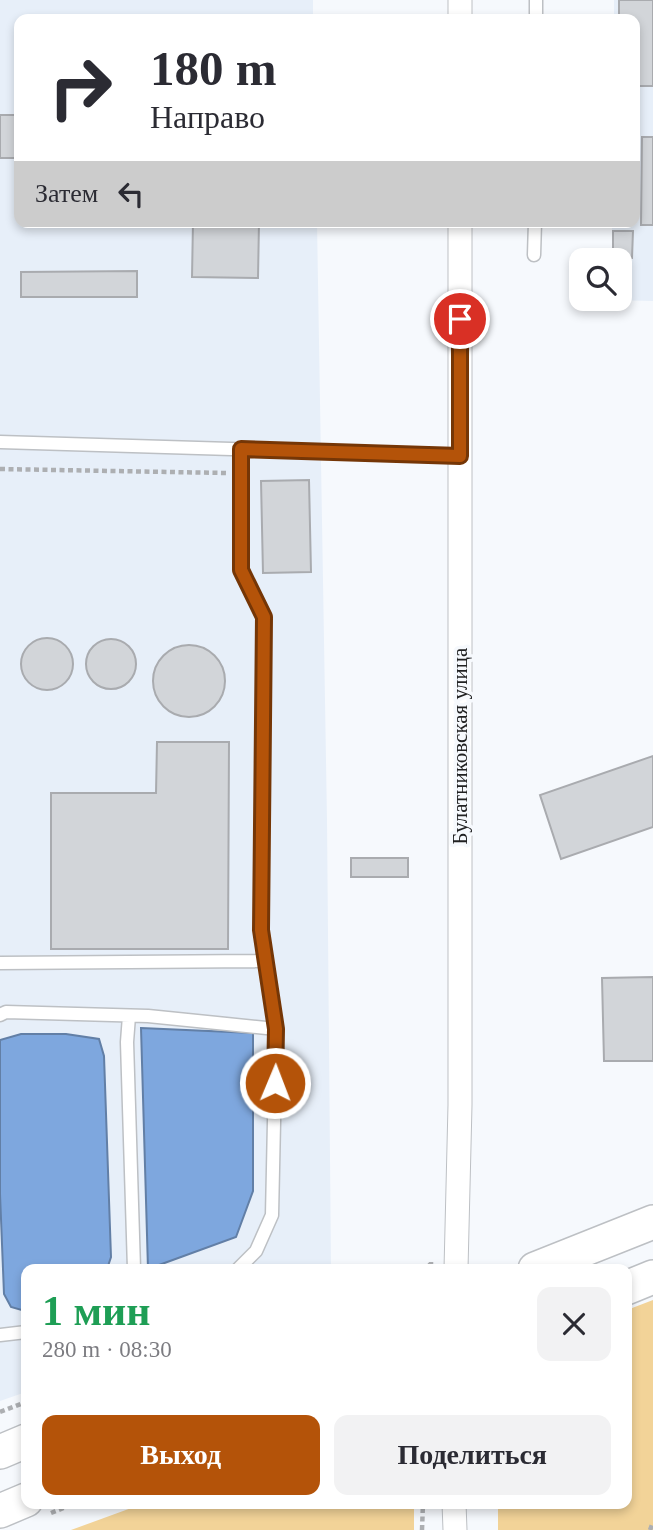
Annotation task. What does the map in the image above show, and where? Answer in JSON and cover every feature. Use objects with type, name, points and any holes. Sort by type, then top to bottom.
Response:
[{"type":"main road","points":[[548,1264],[653,1222]]},
{"type":"main road","points":[[632,1286],[653,1277]]},
{"type":"main road","points":[[0,1452],[21,1443]]},
{"type":"main road","points":[[0,1511],[21,1502]]},
{"type":"street","name":"Булатниковская улица","points":[[456,1264],[460,1105],[460,228]]},
{"type":"street","points":[[454,1509],[455,1530]]},
{"type":"lane","points":[[534,255],[535,228]]},
{"type":"lane","points":[[0,442],[460,456]]},
{"type":"lane","points":[[241,449],[241,570],[264,617],[261,930],[276,1029],[272,1215],[256,1251],[242,1264]]},
{"type":"lane","points":[[0,964],[266,961]]},
{"type":"lane","points":[[0,1015],[6,1012],[129,1016],[276,1029]]},
{"type":"lane","points":[[129,1016],[127,1042],[134,1264]]},
{"type":"lane","points":[[0,1335],[21,1333]]},
{"type":"path","points":[[0,470],[241,473]]},
{"type":"path","points":[[0,1412],[21,1404]]},
{"type":"path","points":[[422,1530],[423,1509]]},
{"type":"path","points":[[650,1530],[653,1522]]},
{"type":"shaded area","points":[[0,0],[313,0],[313,14],[14,14],[14,228],[317,228],[331,1264],[21,1264],[21,1394],[0,1401]]},
{"type":"shaded area","points":[[614,0],[653,0],[653,301],[632,300],[632,248],[612,248],[612,228],[640,228],[640,14],[614,14]]},
{"type":"shaded area","points":[[653,1300],[653,1530],[498,1530],[498,1509],[632,1509],[632,1308]]},
{"type":"shaded area","points":[[129,1509],[414,1509],[414,1530],[71,1530]]},
{"type":"water","points":[[141,1028],[253,1033],[253,1191],[236,1237],[162,1264],[148,1264]]},
{"type":"water","points":[[21,1034],[66,1034],[99,1039],[104,1056],[111,1257],[109,1264],[21,1264],[21,1310],[11,1307],[4,1294],[0,1194],[0,1040]]},
{"type":"building","points":[[619,0],[653,0],[653,86],[640,86],[640,14],[619,14]]},
{"type":"building","points":[[0,115],[14,115],[14,158],[0,158]]},
{"type":"building","points":[[642,137],[653,137],[653,225],[641,225]]},
{"type":"building","points":[[193,228],[259,228],[258,278],[192,277]]},
{"type":"building","points":[[613,231],[633,231],[632,258],[632,248],[613,248]]},
{"type":"building","points":[[137,271],[137,297],[21,297],[21,272]]},
{"type":"building","points":[[309,480],[311,572],[263,573],[261,481]]},
{"type":"building","points":[[47,638],[57,640],[65,646],[71,654],[71,674],[65,682],[57,688],[47,690],[37,688],[29,682],[23,674],[21,664],[23,654],[29,646],[37,640]]},
{"type":"building","points":[[101,640],[121,640],[135,654],[135,674],[121,688],[101,688],[87,674],[87,654]]},
{"type":"building","points":[[189,645],[209,651],[219,661],[225,681],[219,701],[209,711],[189,717],[169,711],[159,701],[153,681],[159,661],[169,651]]},
{"type":"building","points":[[157,742],[229,742],[228,949],[51,949],[51,793],[156,793]]},
{"type":"building","points":[[653,756],[653,827],[561,859],[540,795]]},
{"type":"building","points":[[351,858],[408,858],[408,877],[351,877]]},
{"type":"building","points":[[653,977],[653,1061],[604,1061],[602,978]]},
{"type":"route","points":[[275,1083],[276,1029],[261,930],[264,617],[241,570],[241,449],[460,456],[460,319]]}]
